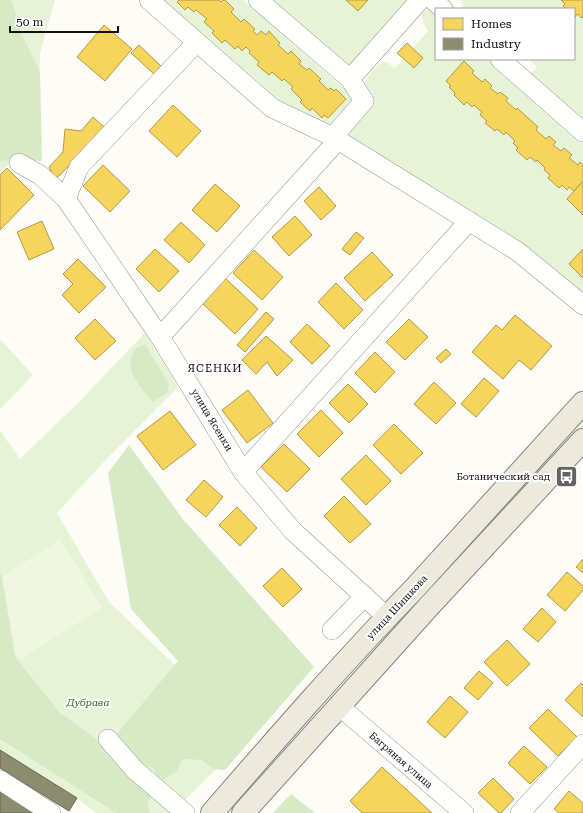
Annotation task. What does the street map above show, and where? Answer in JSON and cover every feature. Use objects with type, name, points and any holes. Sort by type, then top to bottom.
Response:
[{"type":"main road","name":"улица Шишкова","points":[[212,813],[309,702],[583,403]]},
{"type":"main road","points":[[243,813],[431,604],[583,440]]},
{"type":"main road","points":[[414,589],[431,604]]},
{"type":"street","points":[[149,0],[272,108],[335,139],[517,251],[583,305]]},
{"type":"street","points":[[160,337],[335,139],[364,101],[350,79],[258,0]]},
{"type":"street","points":[[350,79],[420,0]]},
{"type":"street","points":[[433,0],[442,8]]},
{"type":"street","points":[[66,199],[78,167],[197,42]]},
{"type":"street","points":[[501,60],[583,132]]},
{"type":"street","name":"улица Ясенки","points":[[19,163],[40,175],[66,199],[160,337],[243,472],[293,531],[387,617]]},
{"type":"street","points":[[243,472],[469,221]]},
{"type":"street","points":[[332,630],[365,596]]},
{"type":"street","name":"Багряная улица","points":[[340,706],[464,813]]},
{"type":"street","points":[[108,739],[135,770],[184,813]]},
{"type":"street","points":[[520,813],[583,744]]},
{"type":"street","points":[[0,780],[51,813]]},
{"type":"green space","points":[[0,0],[55,0],[40,53],[38,132],[14,160],[0,173]]},
{"type":"green space","points":[[0,0],[12,0],[20,31],[40,72],[42,161],[0,161]]},
{"type":"green space","points":[[158,0],[243,0],[357,100],[332,127],[258,90]]},
{"type":"green space","points":[[266,0],[416,0],[350,71]]},
{"type":"green space","points":[[460,0],[583,0],[583,123],[529,76],[537,67],[530,60],[575,60],[575,8],[461,8],[462,2]]},
{"type":"green space","points":[[428,7],[435,13],[435,60],[489,60],[583,142],[583,299],[349,142],[348,132],[371,106],[371,92],[365,87],[365,79],[379,64],[387,62],[395,68],[428,31],[423,23],[422,14]]},
{"type":"green space","name":"Дубрава","points":[[145,333],[178,387],[101,465],[57,513],[109,602],[244,731],[248,737],[172,813],[96,813],[77,798],[0,750],[0,431],[20,459],[78,403]]},
{"type":"green space","points":[[0,339],[33,375],[0,409]]},
{"type":"green space","points":[[145,344],[169,384],[167,393],[153,402],[132,374],[130,360],[136,348]]},
{"type":"green space","points":[[583,417],[583,428],[437,590],[428,586]]},
{"type":"green space","points":[[129,445],[182,518],[314,667],[225,770],[213,769],[202,760],[183,759],[176,772],[160,782],[152,767],[138,768],[152,793],[147,804],[150,813],[115,813],[0,739],[0,571],[15,657],[60,713],[109,748],[116,735],[178,661],[131,609],[108,473]]},
{"type":"green space","points":[[60,539],[102,607],[21,660],[16,654],[2,577]]},
{"type":"green space","points":[[291,794],[315,813],[273,813]]},
{"type":"building: Homes","points":[[179,0],[219,0],[221,2],[225,0],[234,9],[231,12],[241,22],[244,19],[255,29],[253,31],[257,35],[261,31],[266,35],[269,31],[280,43],[278,45],[288,54],[291,51],[301,61],[299,64],[307,70],[309,68],[321,79],[319,81],[328,90],[331,88],[334,91],[336,89],[346,99],[328,118],[324,115],[322,118],[312,108],[310,111],[300,102],[302,100],[291,89],[293,87],[284,79],[282,81],[272,72],[269,75],[257,65],[259,62],[249,53],[250,51],[246,47],[242,51],[238,46],[235,49],[225,40],[222,43],[212,33],[214,31],[204,22],[207,19],[196,10],[194,12],[188,7],[185,10],[177,2]]},
{"type":"building: Homes","points":[[346,0],[368,0],[358,11]]},
{"type":"building: Homes","points":[[561,0],[583,0],[583,17],[582,18],[577,14],[575,17],[575,8],[565,8],[563,6],[565,4]]},
{"type":"building: Homes","points":[[104,25],[132,49],[105,81],[77,57]]},
{"type":"building: Homes","points":[[407,43],[423,58],[414,68],[397,53]]},
{"type":"building: Homes","points":[[139,45],[162,67],[155,75],[131,53]]},
{"type":"building: Homes","points":[[464,61],[474,71],[472,73],[482,82],[485,79],[492,86],[490,88],[498,94],[500,92],[508,98],[506,101],[516,110],[517,108],[538,127],[536,130],[546,139],[549,136],[556,142],[553,145],[561,151],[564,148],[572,155],[569,158],[578,165],[580,162],[583,165],[583,181],[574,191],[569,187],[567,190],[562,185],[559,188],[548,178],[550,175],[544,170],[545,168],[537,160],[536,162],[530,157],[527,160],[516,150],[518,148],[513,143],[515,141],[506,132],[504,135],[497,129],[495,131],[485,123],[487,121],[480,115],[482,112],[474,105],[472,107],[467,102],[464,105],[454,95],[455,93],[449,87],[451,86],[446,81]]},
{"type":"building: Homes","points":[[173,105],[201,131],[177,157],[149,131]]},
{"type":"building: Homes","points":[[93,117],[105,128],[59,176],[49,183],[52,174],[49,167],[63,152],[65,129],[81,131]]},
{"type":"building: Homes","points":[[103,165],[130,191],[110,212],[83,186]]},
{"type":"building: Homes","points":[[7,168],[34,195],[0,230],[0,175]]},
{"type":"building: Homes","points":[[583,181],[583,215],[567,199]]},
{"type":"building: Homes","points":[[215,184],[240,206],[217,232],[192,210]]},
{"type":"building: Homes","points":[[319,187],[336,206],[321,220],[304,201]]},
{"type":"building: Homes","points":[[295,216],[312,235],[289,256],[272,237]]},
{"type":"building: Homes","points":[[42,221],[54,249],[29,260],[17,232]]},
{"type":"building: Homes","points":[[181,222],[205,245],[189,263],[164,240]]},
{"type":"building: Homes","points":[[356,232],[364,238],[350,255],[342,249]]},
{"type":"building: Homes","points":[[155,249],[179,271],[159,292],[136,269]]},
{"type":"building: Homes","points":[[583,249],[583,278],[569,264]]},
{"type":"building: Homes","points":[[254,250],[283,277],[262,300],[233,273]]},
{"type":"building: Homes","points":[[372,252],[393,275],[365,301],[344,278]]},
{"type":"building: Homes","points":[[78,259],[106,287],[79,313],[62,295],[73,284],[63,274]]},
{"type":"building: Homes","points":[[225,278],[258,309],[235,334],[202,303]]},
{"type":"building: Homes","points":[[336,283],[363,310],[344,329],[318,302]]},
{"type":"building: Homes","points":[[266,312],[274,319],[245,352],[237,345]]},
{"type":"building: Homes","points":[[515,315],[552,346],[531,370],[519,360],[503,379],[472,352],[496,325],[502,330]]},
{"type":"building: Homes","points":[[95,319],[116,341],[95,360],[75,338]]},
{"type":"building: Homes","points":[[409,319],[428,337],[405,360],[386,342]]},
{"type":"building: Homes","points":[[307,324],[330,346],[312,364],[290,342]]},
{"type":"building: Homes","points":[[266,336],[293,360],[277,376],[267,362],[256,374],[242,360]]},
{"type":"building: Homes","points":[[446,349],[451,354],[441,363],[436,358]]},
{"type":"building: Homes","points":[[375,352],[395,372],[375,393],[355,373]]},
{"type":"building: Homes","points":[[484,378],[499,391],[476,417],[461,404]]},
{"type":"building: Homes","points":[[434,382],[456,403],[436,424],[414,404]]},
{"type":"building: Homes","points":[[348,384],[368,404],[349,423],[329,403]]},
{"type":"building: Homes","points":[[248,390],[273,423],[247,443],[222,410]]},
{"type":"building: Homes","points":[[321,410],[343,433],[319,457],[297,434]]},
{"type":"building: Homes","points":[[170,411],[196,445],[163,470],[137,436]]},
{"type":"building: Homes","points":[[394,424],[423,453],[401,474],[373,445]]},
{"type":"building: Homes","points":[[284,444],[310,469],[287,492],[261,467]]},
{"type":"building: Homes","points":[[366,455],[391,481],[366,505],[341,479]]},
{"type":"building: Homes","points":[[204,480],[223,497],[206,517],[186,500]]},
{"type":"building: Homes","points":[[344,496],[371,524],[350,543],[324,516]]},
{"type":"building: Homes","points":[[237,507],[257,528],[240,546],[219,525]]},
{"type":"building: Homes","points":[[583,559],[583,573],[576,567]]},
{"type":"building: Homes","points":[[282,568],[302,589],[283,607],[263,586]]},
{"type":"building: Homes","points":[[567,572],[583,586],[583,590],[565,611],[547,595]]},
{"type":"building: Homes","points":[[542,608],[556,622],[538,642],[523,629]]},
{"type":"building: Homes","points":[[507,640],[530,664],[507,686],[484,662]]},
{"type":"building: Homes","points":[[479,671],[493,683],[478,700],[464,688]]},
{"type":"building: Homes","points":[[581,683],[583,685],[583,717],[565,700]]},
{"type":"building: Homes","points":[[450,696],[468,712],[445,738],[427,722]]},
{"type":"building: Homes","points":[[548,709],[577,737],[558,756],[529,728]]},
{"type":"building: Homes","points":[[524,746],[547,767],[530,784],[508,763]]},
{"type":"building: Homes","points":[[382,767],[432,813],[362,813],[350,801]]},
{"type":"building: Homes","points":[[493,778],[514,799],[501,813],[499,813],[478,793]]},
{"type":"building: Homes","points":[[569,791],[583,803],[583,813],[559,813],[554,809]]},
{"type":"building: Industry","points":[[0,750],[77,798],[69,811],[0,768]]},
{"type":"building: Industry","points":[[0,788],[40,813],[0,813]]},
{"type":"place","name":"Ботанический сад","points":[[566,476]]},
{"type":"district","name":"ЯСЕНКИ","points":[[215,368]]}]
